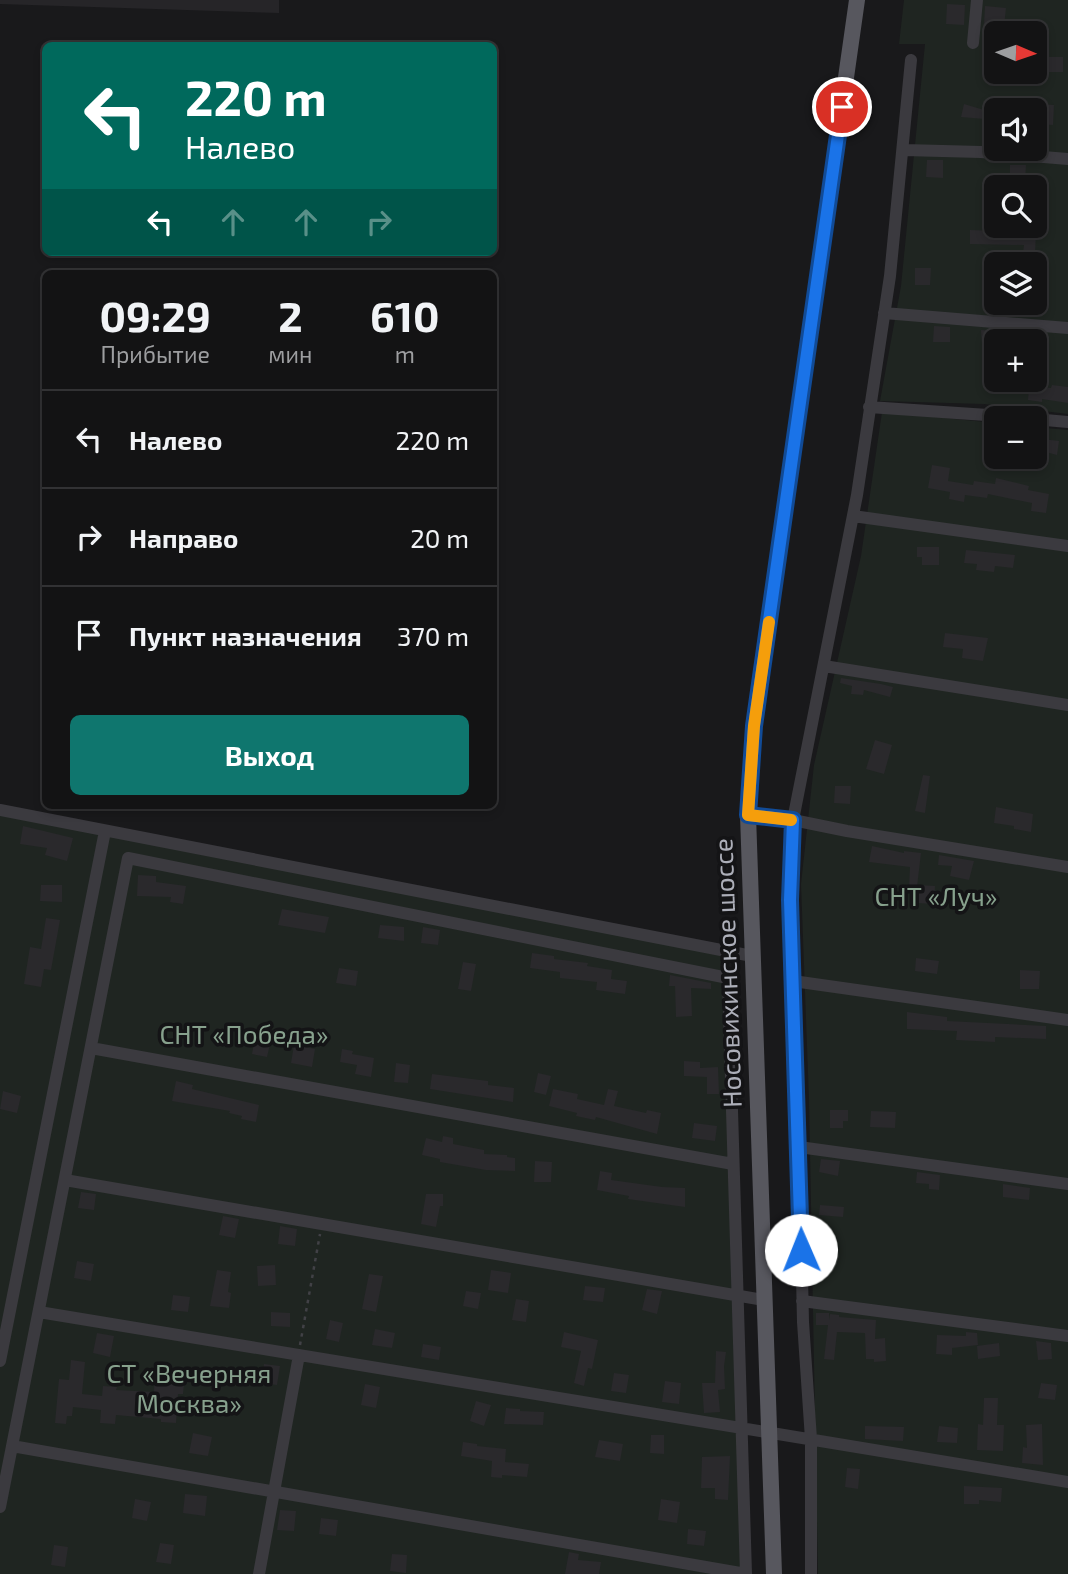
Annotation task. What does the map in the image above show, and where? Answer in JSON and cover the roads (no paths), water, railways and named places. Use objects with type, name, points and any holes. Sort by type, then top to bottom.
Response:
[{"type":"main road","name":"Носовихинское шоссе","points":[[774,1574],[748,815],[754,726],[857,0]]},
{"type":"street","points":[[973,43],[977,0]]},
{"type":"street","points":[[811,1574],[811,1439],[802,1301],[790,900],[793,820],[853,516],[870,407],[904,150],[911,60]]},
{"type":"street","points":[[904,150],[981,152],[1068,159]]},
{"type":"street","points":[[884,313],[1068,328]]},
{"type":"street","points":[[870,407],[984,415]]},
{"type":"street","points":[[1047,420],[1068,422]]},
{"type":"street","points":[[853,516],[1068,546]]},
{"type":"street","points":[[824,666],[1068,705]]},
{"type":"street","points":[[0,810],[752,956]]},
{"type":"street","points":[[748,815],[793,820],[1068,866]]},
{"type":"street","points":[[0,1361],[105,831]]},
{"type":"street","points":[[0,1507],[90,1048],[128,858],[728,978],[746,1574],[12,1446]]},
{"type":"street","points":[[793,981],[1068,1020]]},
{"type":"street","points":[[90,1048],[733,1164]]},
{"type":"street","points":[[799,1147],[1068,1184]]},
{"type":"street","points":[[65,1180],[764,1300]]},
{"type":"street","points":[[802,1301],[1068,1336]]},
{"type":"street","points":[[38,1312],[1068,1482]]},
{"type":"street","points":[[260,1574],[299,1355]]},
{"type":"park label","name":"СНТ «Луч»","points":[[936,897]]},
{"type":"park label","name":"СНТ «Победа»","points":[[244,1035]]},
{"type":"park label","name":"СТ «Вечерняя Москва»","points":[[189,1389]]}]
